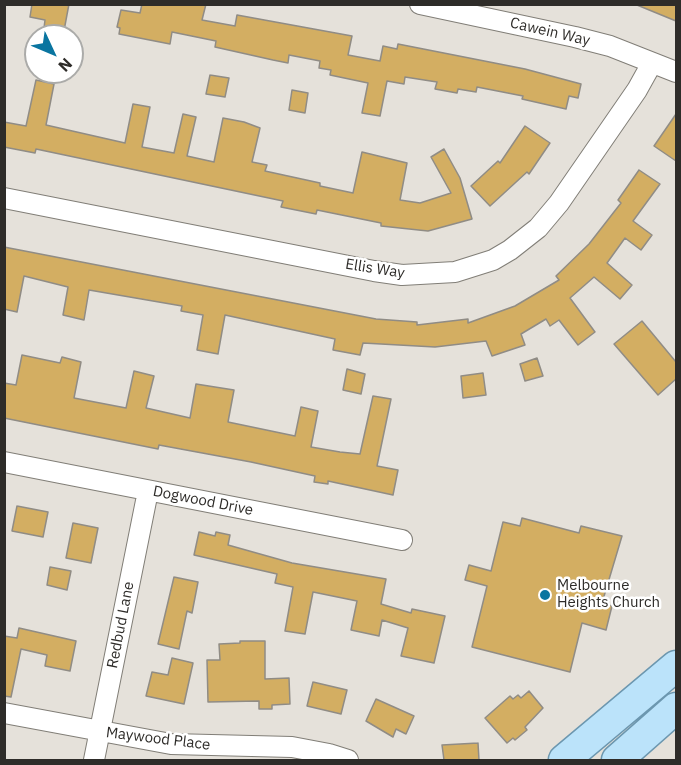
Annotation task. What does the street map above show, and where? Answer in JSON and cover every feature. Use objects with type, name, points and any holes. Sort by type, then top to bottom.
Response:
[{"type":"main road","points":[[564,760],[676,666]]},
{"type":"main road","points":[[616,760],[676,708]]},
{"type":"street","name":"Cawein Way","points":[[420,4],[610,46],[676,72]]},
{"type":"street","name":"Ellis Way","points":[[4,198],[374,271],[402,275],[455,272],[493,260],[538,228],[559,203],[637,90],[652,63]]},
{"type":"street","name":"Dogwood Drive","points":[[4,462],[402,540]]},
{"type":"street","name":"Redbud Lane","points":[[94,760],[148,491]]},
{"type":"street","name":"Maywood Place","points":[[4,713],[101,733],[171,744],[292,747],[348,760]]},
{"type":"building","points":[[32,4],[69,4],[65,24],[44,24],[45,20],[30,17]]},
{"type":"building","points":[[142,4],[206,4],[202,20],[235,26],[237,15],[352,36],[348,55],[380,61],[383,46],[397,49],[398,44],[525,69],[581,84],[578,98],[569,96],[566,109],[522,99],[523,96],[477,87],[476,92],[458,89],[457,93],[435,89],[437,82],[405,77],[404,84],[387,81],[380,116],[362,113],[368,83],[330,75],[331,70],[319,68],[320,61],[289,55],[288,63],[215,47],[216,41],[172,32],[170,44],[119,34],[120,28],[117,27],[121,10],[140,13]]},
{"type":"building","points":[[676,4],[676,21],[637,5]]},
{"type":"building","points":[[210,75],[229,78],[225,97],[206,94]]},
{"type":"building","points":[[35,84],[54,84],[46,125],[125,143],[133,104],[150,107],[142,147],[174,153],[183,114],[196,117],[187,156],[214,162],[223,118],[244,122],[260,128],[252,162],[267,165],[265,171],[353,193],[362,152],[407,163],[400,200],[420,203],[451,193],[431,157],[444,149],[460,178],[472,219],[428,231],[381,226],[381,223],[317,210],[316,214],[281,207],[283,201],[36,149],[35,153],[4,147],[4,122],[26,126]]},
{"type":"building","points":[[292,90],[308,93],[305,113],[289,110]]},
{"type":"building","points":[[676,114],[676,161],[654,146]]},
{"type":"building","points":[[525,126],[550,143],[529,174],[527,172],[490,206],[471,186],[498,161],[500,163]]},
{"type":"building","points":[[639,170],[660,184],[633,221],[652,235],[641,250],[625,238],[607,263],[632,285],[620,299],[594,277],[570,298],[595,332],[578,345],[559,320],[550,326],[546,319],[521,334],[525,345],[492,356],[486,341],[435,347],[363,343],[360,355],[333,350],[335,339],[225,315],[218,354],[197,350],[203,315],[181,311],[182,306],[89,290],[84,320],[63,315],[68,287],[24,276],[17,312],[4,309],[4,247],[376,319],[417,322],[417,325],[468,319],[468,323],[515,306],[559,280],[556,276],[589,244],[621,203],[618,200]]},
{"type":"building","points":[[642,321],[676,362],[676,379],[658,395],[614,344]]},
{"type":"building","points":[[22,355],[60,363],[62,357],[81,362],[74,398],[126,408],[134,371],[154,376],[146,408],[190,418],[196,384],[234,390],[228,422],[295,436],[301,407],[318,411],[311,447],[340,452],[360,454],[373,396],[391,399],[377,466],[398,470],[393,495],[328,481],[328,484],[314,482],[315,476],[251,462],[159,445],[158,449],[4,418],[4,383],[16,385]]},
{"type":"building","points":[[537,358],[543,376],[525,381],[520,364]]},
{"type":"building","points":[[347,369],[365,374],[361,394],[343,390]]},
{"type":"building","points":[[483,373],[486,395],[463,398],[461,376]]},
{"type":"building","points":[[17,506],[48,512],[43,537],[12,531]]},
{"type":"building","name":"Melbourne Heights Church","points":[[522,518],[579,533],[581,526],[622,536],[602,603],[612,606],[606,630],[582,623],[570,672],[472,647],[487,586],[465,580],[469,565],[491,571],[503,522],[520,526]]},
{"type":"building","points":[[73,523],[98,528],[91,563],[66,558]]},
{"type":"building","points":[[199,532],[215,536],[216,532],[230,535],[228,545],[292,563],[386,579],[381,604],[411,613],[412,609],[445,616],[434,663],[401,656],[408,628],[382,620],[379,636],[351,630],[357,601],[313,592],[305,634],[285,631],[293,587],[275,583],[277,574],[194,555]]},
{"type":"building","points":[[50,567],[71,571],[67,590],[47,585]]},
{"type":"building","points":[[174,577],[198,582],[192,613],[187,611],[179,649],[158,644]]},
{"type":"building","points":[[19,628],[76,641],[70,671],[45,666],[47,655],[21,649],[11,697],[4,696],[4,636],[17,638]]},
{"type":"building","points":[[240,641],[265,641],[265,679],[289,678],[290,704],[272,705],[272,709],[259,709],[259,701],[208,702],[207,660],[220,660],[219,644],[240,643]]},
{"type":"building","points":[[172,658],[193,663],[184,704],[146,696],[152,672],[168,675]]},
{"type":"building","points":[[313,682],[347,690],[341,714],[307,706]]},
{"type":"building","points":[[529,691],[543,708],[525,727],[527,730],[515,740],[513,738],[507,743],[485,718],[510,696],[513,699],[518,695],[521,698]]},
{"type":"building","points":[[376,699],[414,716],[406,734],[396,729],[393,737],[366,721]]},
{"type":"building","points":[[478,743],[479,760],[444,760],[442,745]]},
{"type":"place","name":"Melbourne Heights Church","points":[[545,595]]}]
